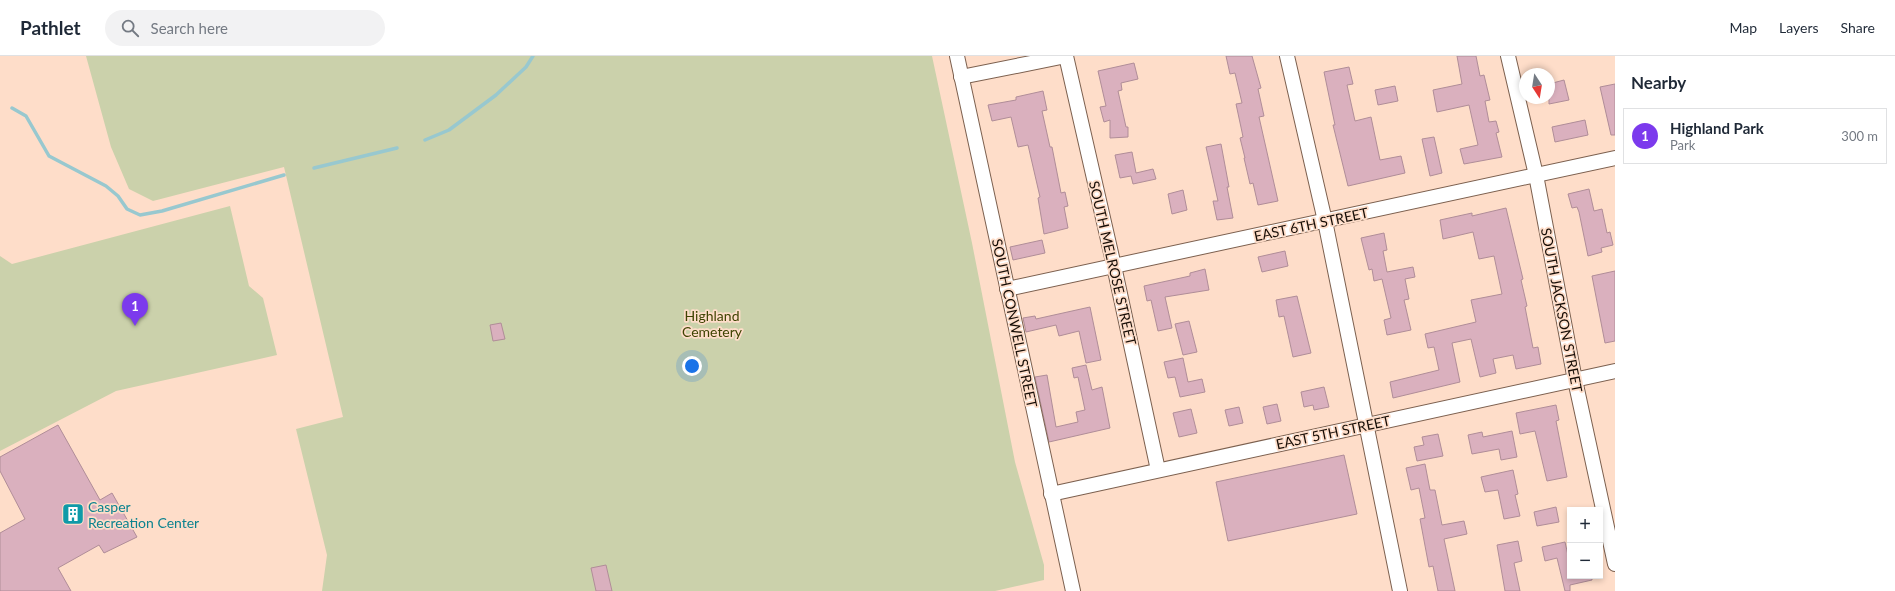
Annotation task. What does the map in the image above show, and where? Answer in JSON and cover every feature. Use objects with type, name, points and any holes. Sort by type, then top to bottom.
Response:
[{"type":"street","name":"SOUTH CONWELL STREET","points":[[957,56],[1073,591]]},
{"type":"street","points":[[961,77],[1066,56]]},
{"type":"street","name":"SOUTH MELROSE STREET","points":[[1066,56],[1114,266],[1158,470]]},
{"type":"street","points":[[1288,56],[1325,221],[1400,591]]},
{"type":"street","name":"SOUTH JACKSON STREET","points":[[1508,56],[1536,175],[1575,380],[1615,564]]},
{"type":"street","name":"EAST 6TH STREET","points":[[1007,289],[1615,158]]},
{"type":"street","name":"EAST 5TH STREET","points":[[1051,494],[1615,371]]},
{"type":"green space","name":"Highland Cemetery","points":[[86,56],[932,56],[972,243],[1015,462],[1044,565],[1044,580],[995,591],[322,591],[327,555],[296,429],[343,417],[284,167],[153,201],[129,189],[111,147]]},
{"type":"green space","points":[[230,206],[249,286],[263,298],[277,355],[116,391],[0,451],[0,256],[12,264]]},
{"type":"building","points":[[1226,56],[1252,56],[1261,88],[1258,89],[1264,116],[1259,117],[1278,201],[1258,205],[1253,183],[1250,184],[1240,138],[1243,137],[1236,104],[1242,103],[1235,73],[1230,74]]},
{"type":"building","points":[[1457,56],[1476,56],[1480,76],[1484,75],[1490,100],[1485,101],[1489,122],[1496,121],[1499,132],[1496,133],[1502,157],[1464,164],[1460,149],[1478,145],[1469,105],[1437,112],[1433,90],[1462,84]]},
{"type":"building","points":[[1134,63],[1138,79],[1121,83],[1122,90],[1118,91],[1126,127],[1128,127],[1128,137],[1110,138],[1110,120],[1104,122],[1100,107],[1106,106],[1098,71]]},
{"type":"building","points":[[1349,67],[1353,84],[1347,85],[1355,121],[1371,117],[1380,160],[1401,156],[1405,173],[1348,186],[1333,125],[1335,125],[1324,72]]},
{"type":"building","points":[[1564,80],[1569,100],[1555,103],[1555,82]]},
{"type":"building","points":[[1615,84],[1615,135],[1611,135],[1600,87]]},
{"type":"building","points":[[1395,86],[1398,101],[1378,105],[1375,90]]},
{"type":"building","points":[[1043,91],[1047,110],[1042,111],[1050,147],[1052,147],[1061,193],[1065,192],[1068,206],[1064,207],[1068,228],[1044,234],[1038,198],[1040,197],[1028,145],[1018,147],[1011,117],[992,121],[988,105],[1016,100],[1016,97]]},
{"type":"building","points":[[1585,120],[1588,135],[1555,142],[1552,127]]},
{"type":"building","points":[[1434,137],[1442,173],[1430,176],[1422,139]]},
{"type":"building","points":[[1221,144],[1233,218],[1217,220],[1213,201],[1218,201],[1206,147]]},
{"type":"building","points":[[1132,152],[1136,173],[1153,169],[1156,179],[1133,184],[1131,176],[1120,178],[1115,155]]},
{"type":"building","points":[[1589,189],[1594,211],[1602,209],[1607,233],[1610,232],[1613,245],[1601,248],[1602,252],[1588,256],[1579,212],[1577,207],[1572,208],[1568,194]]},
{"type":"building","points":[[1183,190],[1187,210],[1172,214],[1168,194]]},
{"type":"building","points":[[1506,208],[1523,279],[1521,280],[1527,306],[1525,307],[1533,348],[1538,347],[1541,364],[1516,369],[1513,355],[1493,359],[1496,373],[1480,377],[1471,339],[1452,343],[1460,382],[1393,398],[1390,382],[1439,370],[1434,347],[1428,348],[1425,334],[1476,322],[1471,300],[1502,294],[1494,256],[1479,259],[1473,232],[1443,239],[1440,220],[1472,213],[1472,216]]},
{"type":"building","points":[[1384,233],[1387,250],[1383,251],[1387,272],[1413,267],[1415,277],[1405,279],[1409,299],[1404,300],[1411,330],[1387,335],[1384,320],[1391,318],[1382,279],[1374,281],[1372,269],[1369,270],[1361,238]]},
{"type":"building","points":[[1042,240],[1045,253],[1013,260],[1010,247]]},
{"type":"building","points":[[1285,251],[1288,266],[1262,272],[1258,257]]},
{"type":"building","points":[[1205,269],[1209,290],[1165,297],[1172,328],[1158,331],[1151,300],[1147,301],[1144,286],[1190,276],[1190,273]]},
{"type":"building","points":[[1615,271],[1615,341],[1605,343],[1592,276]]},
{"type":"building","points":[[1297,296],[1311,353],[1293,357],[1284,316],[1279,317],[1276,300]]},
{"type":"building","points":[[1090,307],[1101,360],[1086,363],[1079,331],[1059,336],[1056,325],[1026,332],[1023,318],[1035,316],[1036,319]]},
{"type":"building","points":[[1189,321],[1197,352],[1183,355],[1175,324]]},
{"type":"building","points":[[501,323],[505,339],[493,341],[490,325]]},
{"type":"building","points":[[1183,358],[1188,382],[1202,379],[1205,392],[1180,397],[1175,377],[1168,378],[1164,362]]},
{"type":"building","points":[[1086,365],[1092,390],[1102,387],[1110,428],[1049,442],[1035,377],[1047,375],[1056,427],[1078,422],[1076,412],[1085,410],[1078,377],[1074,378],[1072,368]]},
{"type":"building","points":[[1324,387],[1329,407],[1314,410],[1313,405],[1304,407],[1301,392]]},
{"type":"building","points":[[1277,404],[1281,421],[1267,424],[1263,407]]},
{"type":"building","points":[[1556,405],[1559,420],[1556,421],[1567,477],[1547,481],[1535,431],[1520,434],[1516,413]]},
{"type":"building","points":[[1239,407],[1243,423],[1229,426],[1225,410]]},
{"type":"building","points":[[1191,409],[1197,433],[1179,437],[1173,413]]},
{"type":"building","name":"Casper Recreation Center","points":[[58,425],[100,500],[112,493],[137,537],[104,553],[99,545],[58,568],[71,591],[0,591],[0,533],[25,519],[0,471],[0,457]]},
{"type":"building","points":[[1512,431],[1517,457],[1501,460],[1499,449],[1472,454],[1468,435],[1482,432],[1483,437]]},
{"type":"building","points":[[1438,434],[1443,456],[1417,461],[1414,447],[1424,445],[1422,437]]},
{"type":"building","points":[[1344,455],[1357,514],[1228,541],[1216,482]]},
{"type":"building","points":[[1425,464],[1430,490],[1435,490],[1442,525],[1464,521],[1467,534],[1444,539],[1455,591],[1438,591],[1433,566],[1429,567],[1420,519],[1425,518],[1419,488],[1411,490],[1406,468]]},
{"type":"building","points":[[1513,470],[1518,494],[1515,495],[1520,516],[1504,519],[1498,490],[1485,492],[1481,477]]},
{"type":"building","points":[[1556,507],[1559,522],[1537,526],[1534,512]]},
{"type":"building","points":[[1518,541],[1522,561],[1514,563],[1520,591],[1505,591],[1497,545]]},
{"type":"building","points":[[1565,542],[1567,551],[1567,579],[1592,580],[1570,585],[1570,591],[1565,591],[1557,558],[1545,561],[1542,547]]},
{"type":"building","points":[[606,565],[612,591],[596,591],[591,568]]},
{"type":"waterway","points":[[425,140],[449,130],[496,95],[526,67],[533,56]]},
{"type":"waterway","points":[[12,108],[26,116],[49,156],[106,186],[118,196],[127,209],[140,215],[162,211],[284,175]]},
{"type":"waterway","points":[[314,168],[397,148]]},
{"type":"place","name":"Highland Park","points":[[135,326]]},
{"type":"place","name":"Casper Recreation Center","points":[[73,514]]}]
